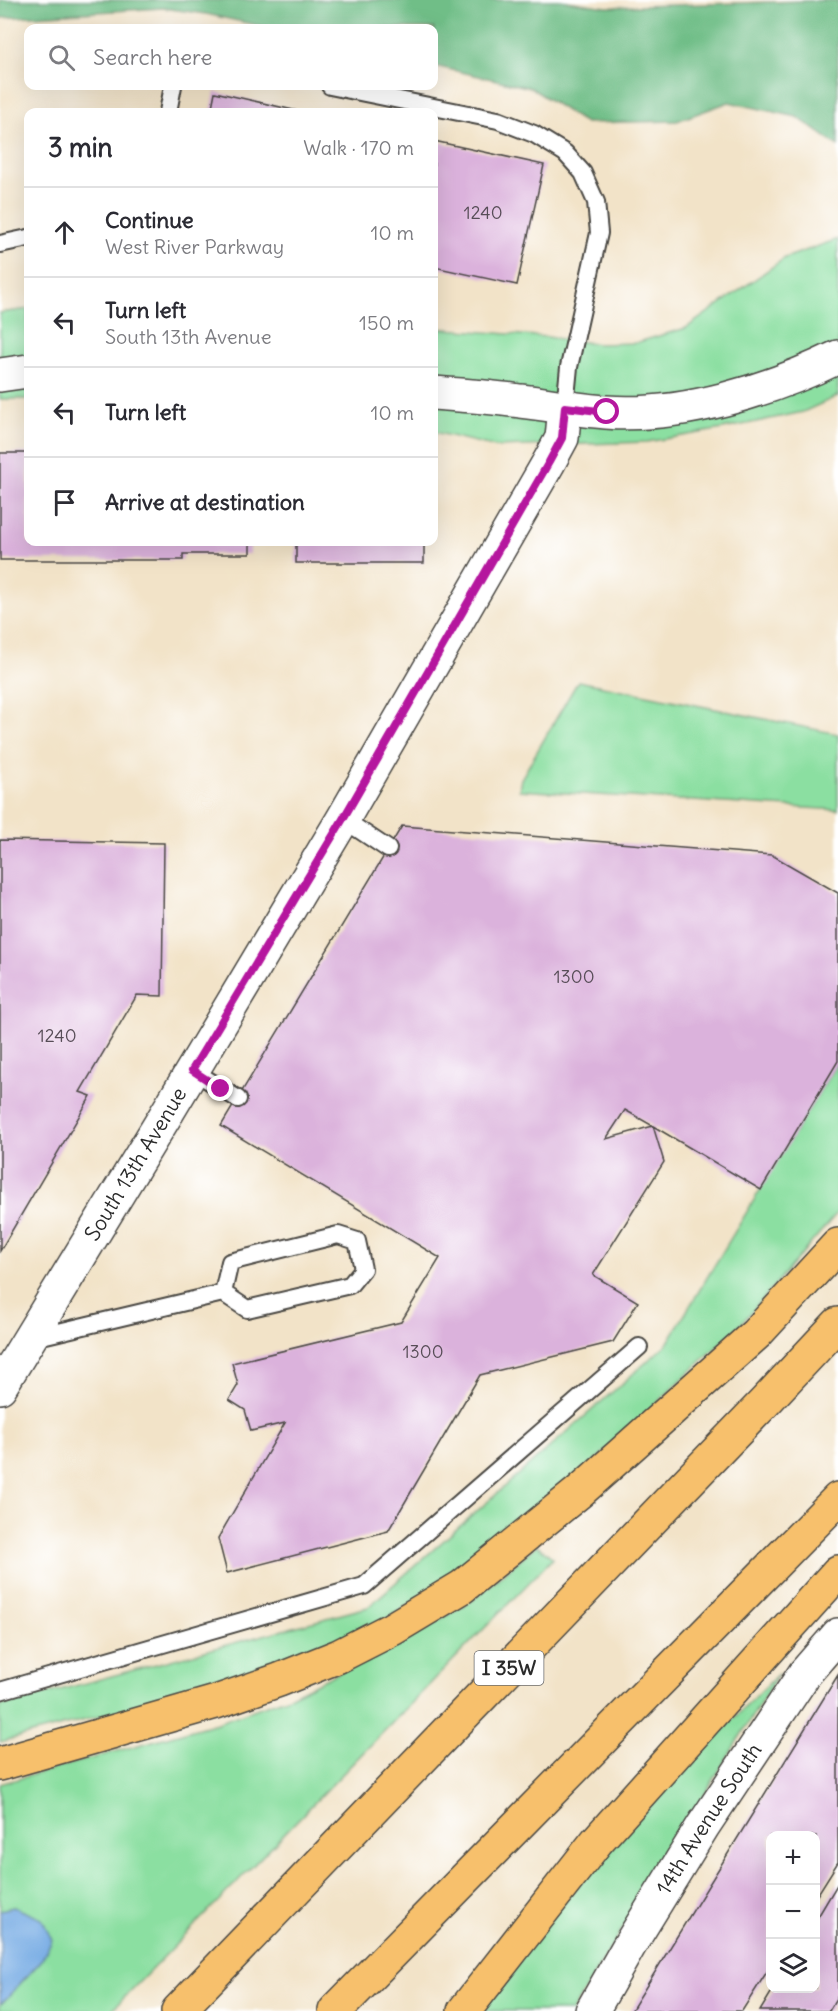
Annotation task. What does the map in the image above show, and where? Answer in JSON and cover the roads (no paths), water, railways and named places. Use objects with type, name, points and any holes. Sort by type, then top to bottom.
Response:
[{"type":"highway","points":[[0,1764],[194,1709],[279,1680],[339,1656],[383,1634],[452,1593],[579,1492],[756,1334],[838,1245]]},
{"type":"highway","name":"I 35W","points":[[178,2011],[756,1412],[838,1324]]},
{"type":"highway","points":[[335,2011],[838,1499]]},
{"type":"highway","points":[[464,2011],[597,1841],[838,1572]]},
{"type":"street","points":[[438,393],[607,412],[658,411],[759,390],[802,375],[838,357]]},
{"type":"street","points":[[0,375],[24,372]]},
{"type":"street","name":"South 13th Avenue","points":[[0,1387],[343,819],[562,438],[565,407]]},
{"type":"street","name":"14th Avenue South","points":[[592,2011],[703,1826],[805,1673],[838,1635]]},
{"type":"lane","points":[[169,108],[172,90]]},
{"type":"lane","points":[[350,90],[498,120],[534,134],[565,153],[583,174],[596,202],[599,232],[569,367],[565,407]]},
{"type":"lane","points":[[0,244],[24,239]]},
{"type":"lane","points":[[343,819],[388,849]]},
{"type":"lane","points":[[192,1070],[238,1099]]},
{"type":"lane","points":[[28,1340],[223,1293],[247,1309],[350,1285],[363,1269],[357,1241],[338,1235],[230,1262],[223,1293]]},
{"type":"lane","points":[[0,1691],[364,1586],[639,1347]]},
{"type":"water","points":[[14,1907],[42,1919],[52,1940],[41,1961],[0,2005],[0,1910]]}]
